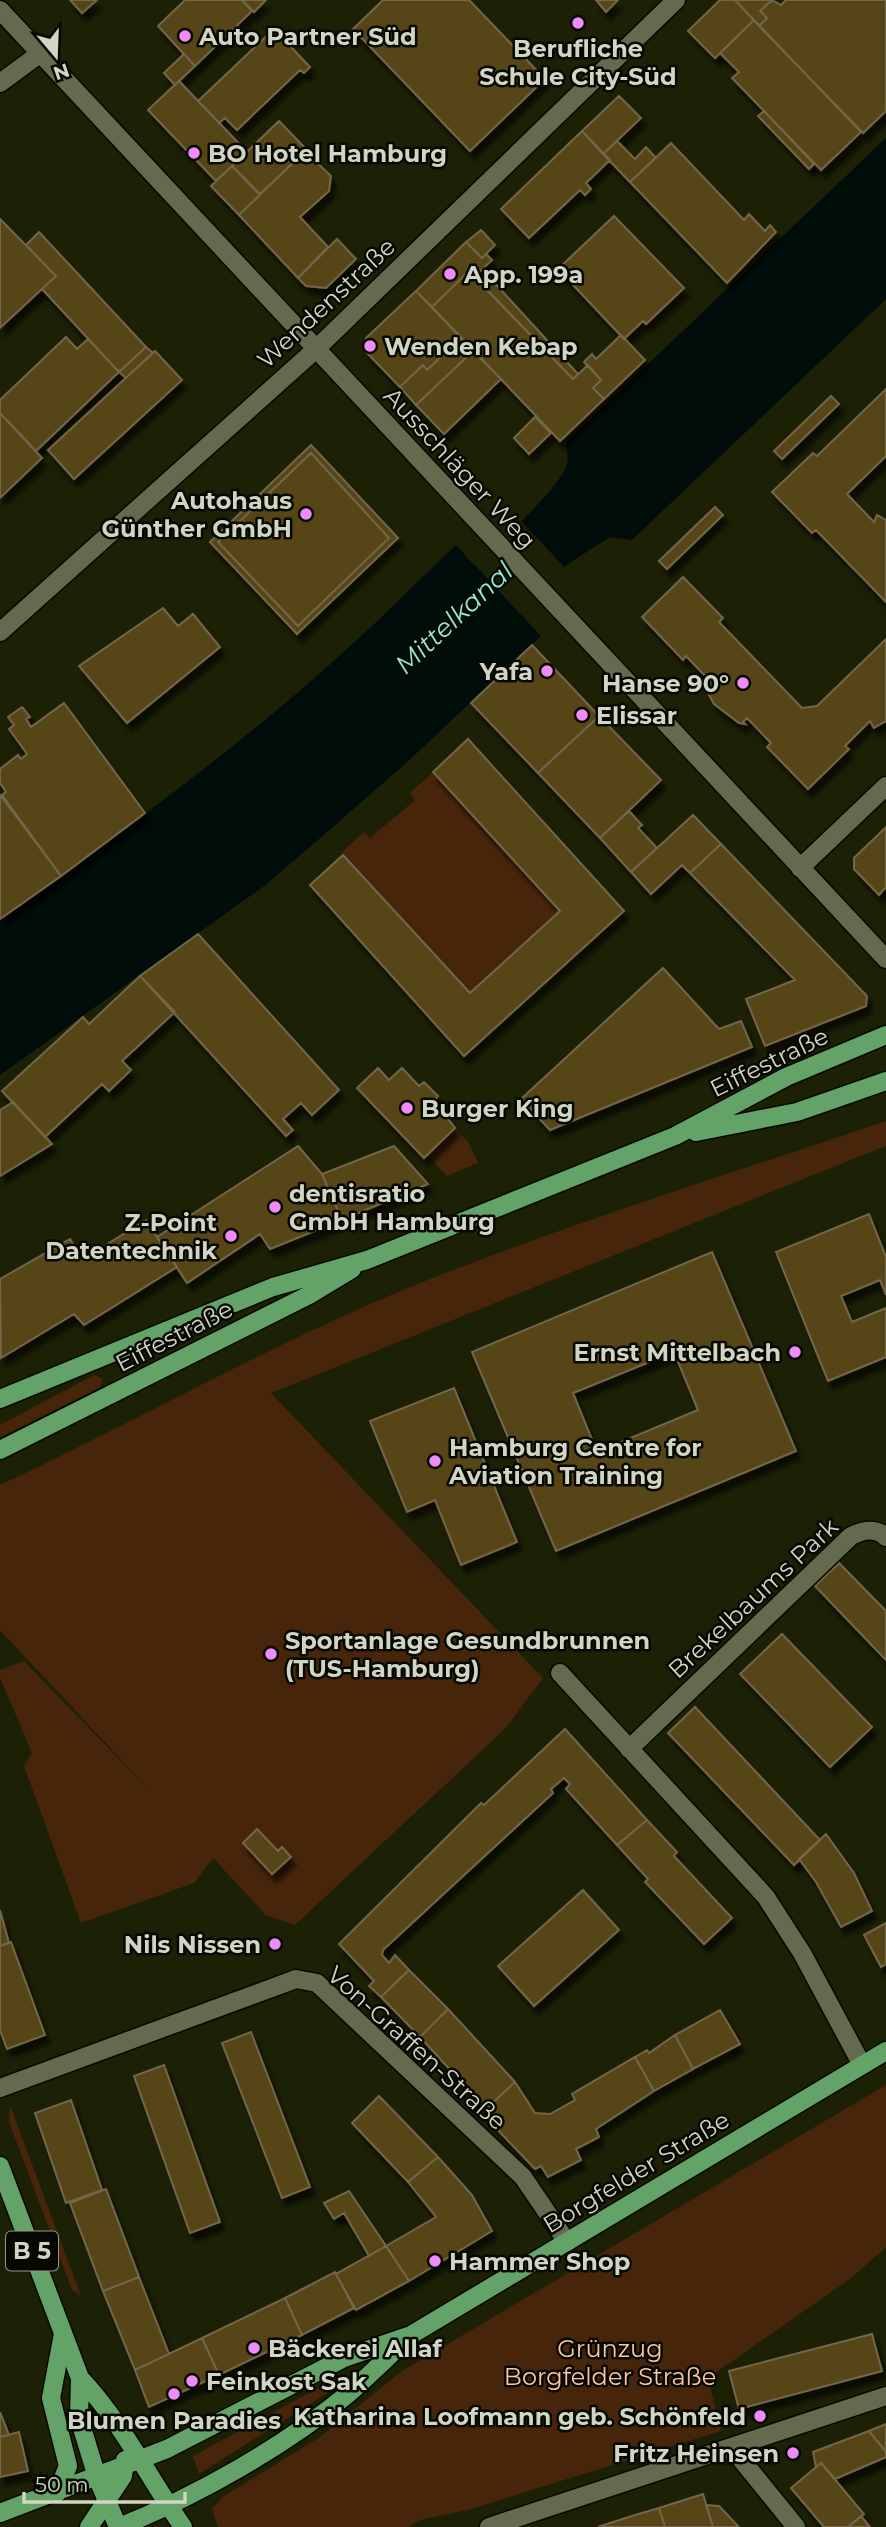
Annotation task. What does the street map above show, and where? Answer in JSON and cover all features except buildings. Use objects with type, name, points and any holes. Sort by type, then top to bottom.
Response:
[{"type":"main road","name":"Eiffestraße","points":[[0,1399],[273,1287],[367,1259],[675,1136],[786,1077],[886,1035]]},
{"type":"main road","name":"Eiffestraße","points":[[675,1136],[797,1112],[886,1081]]},
{"type":"main road","name":"Eiffestraße","points":[[0,1450],[309,1295],[367,1259]]},
{"type":"main road","name":"Borgfelder Straße","points":[[0,2513],[132,2464],[344,2358],[411,2335],[886,2051]]},
{"type":"main road","name":"B 5","points":[[0,2166],[80,2378],[79,2418],[97,2477],[119,2527]]},
{"type":"main road","points":[[63,2332],[51,2398],[68,2466],[63,2491],[107,2502],[138,2519],[160,2527]]},
{"type":"main road","name":"Borgfelder Straße","points":[[119,2527],[168,2506],[294,2432],[346,2395],[411,2335]]},
{"type":"main road","name":"B 5","points":[[80,2378],[108,2408],[132,2464]]},
{"type":"main road","points":[[89,2527],[132,2464],[183,2527]]},
{"type":"street","name":"Wendenstraße","points":[[0,632],[315,350],[676,0]]},
{"type":"street","name":"Ausschläger Weg","points":[[0,10],[886,959]]},
{"type":"street","points":[[0,83],[42,52]]},
{"type":"street","points":[[800,868],[886,786]]},
{"type":"street","name":"Brekelbaums Park","points":[[629,1749],[851,1536],[866,1530],[875,1530],[886,1537]]},
{"type":"street","points":[[560,1673],[766,1897],[802,1953],[862,2065]]},
{"type":"street","name":"Von-Graffen-Straße","points":[[0,2088],[296,1979],[317,1983],[523,2177],[567,2242]]},
{"type":"street","points":[[489,2527],[886,2396]]},
{"type":"street","points":[[732,2448],[796,2527]]},
{"type":"green space","points":[[433,772],[560,911],[470,993],[342,852],[364,832],[370,838],[415,800],[410,793]]},
{"type":"green space","name":"Sportanlage Gesundbrunnen (TUS-Hamburg)","points":[[886,1121],[886,1146],[271,1393],[543,1678],[506,1728],[295,1925],[266,1915],[213,1858],[194,1883],[81,1923],[24,1766],[32,1753],[0,1678],[0,1670],[24,1661],[153,1794],[0,1630],[0,1485],[261,1355],[420,1283],[594,1219]]},
{"type":"green space","points":[[455,1128],[469,1143],[478,1163],[447,1176],[427,1155]]},
{"type":"green space","points":[[94,1375],[103,1379],[100,1387],[0,1437],[0,1425]]},
{"type":"green space","name":"Grünzug Borgfelder Straße","points":[[886,2085],[886,2247],[850,2279],[708,2378],[721,2431],[468,2510],[420,2520],[408,2527],[218,2527],[212,2509],[222,2497],[320,2437],[402,2371]]},
{"type":"green space","points":[[10,2105],[81,2296],[72,2290],[9,2122]]},
{"type":"green space","points":[[331,2381],[335,2388],[199,2474],[193,2456]]},
{"type":"water","name":"Mittelkanal","points":[[886,138],[886,299],[632,540],[610,537],[568,564],[518,611],[541,636],[403,766],[267,884],[0,1075],[0,919],[134,822],[265,720],[362,635],[456,545],[474,565],[553,488],[567,464],[566,442]]},
{"type":"pier","points":[[520,520],[567,570],[521,615],[473,563]]},
{"type":"place","name":"Berufliche Schule City-Süd","points":[[578,23]]},
{"type":"place","name":"Auto Partner Süd","points":[[185,36]]},
{"type":"place","name":"BO Hotel Hamburg","points":[[194,153]]},
{"type":"place","name":"App. 199a","points":[[450,274]]},
{"type":"place","name":"Wenden Kebap","points":[[370,346]]},
{"type":"place","name":"Autohaus Günther GmbH","points":[[306,514]]},
{"type":"place","name":"Yafa","points":[[547,671]]},
{"type":"place","name":"Hanse 90°","points":[[743,683]]},
{"type":"place","name":"Elissar","points":[[582,715]]},
{"type":"place","name":"Burger King","points":[[407,1108]]},
{"type":"place","name":"dentisratio GmbH Hamburg","points":[[275,1207]]},
{"type":"place","name":"Z-Point Datentechnik","points":[[231,1236]]},
{"type":"place","name":"Ernst Mittelbach","points":[[795,1352]]},
{"type":"place","name":"Hamburg Centre for Aviation Training","points":[[435,1461]]},
{"type":"place","name":"Sportanlage Gesundbrunnen (TUS-Hamburg)","points":[[271,1654]]},
{"type":"place","name":"Nils Nissen","points":[[275,1944]]},
{"type":"place","name":"Hammer Shop","points":[[435,2261]]},
{"type":"place","name":"Bäckerei Allaf","points":[[254,2348]]},
{"type":"place","name":"Feinkost Sak","points":[[192,2381]]},
{"type":"place","name":"Blumen Paradies","points":[[174,2394]]},
{"type":"place","name":"Katharina Loofmann geb. Schönfeld","points":[[760,2416]]},
{"type":"place","name":"Fritz Heinsen","points":[[793,2453]]}]
